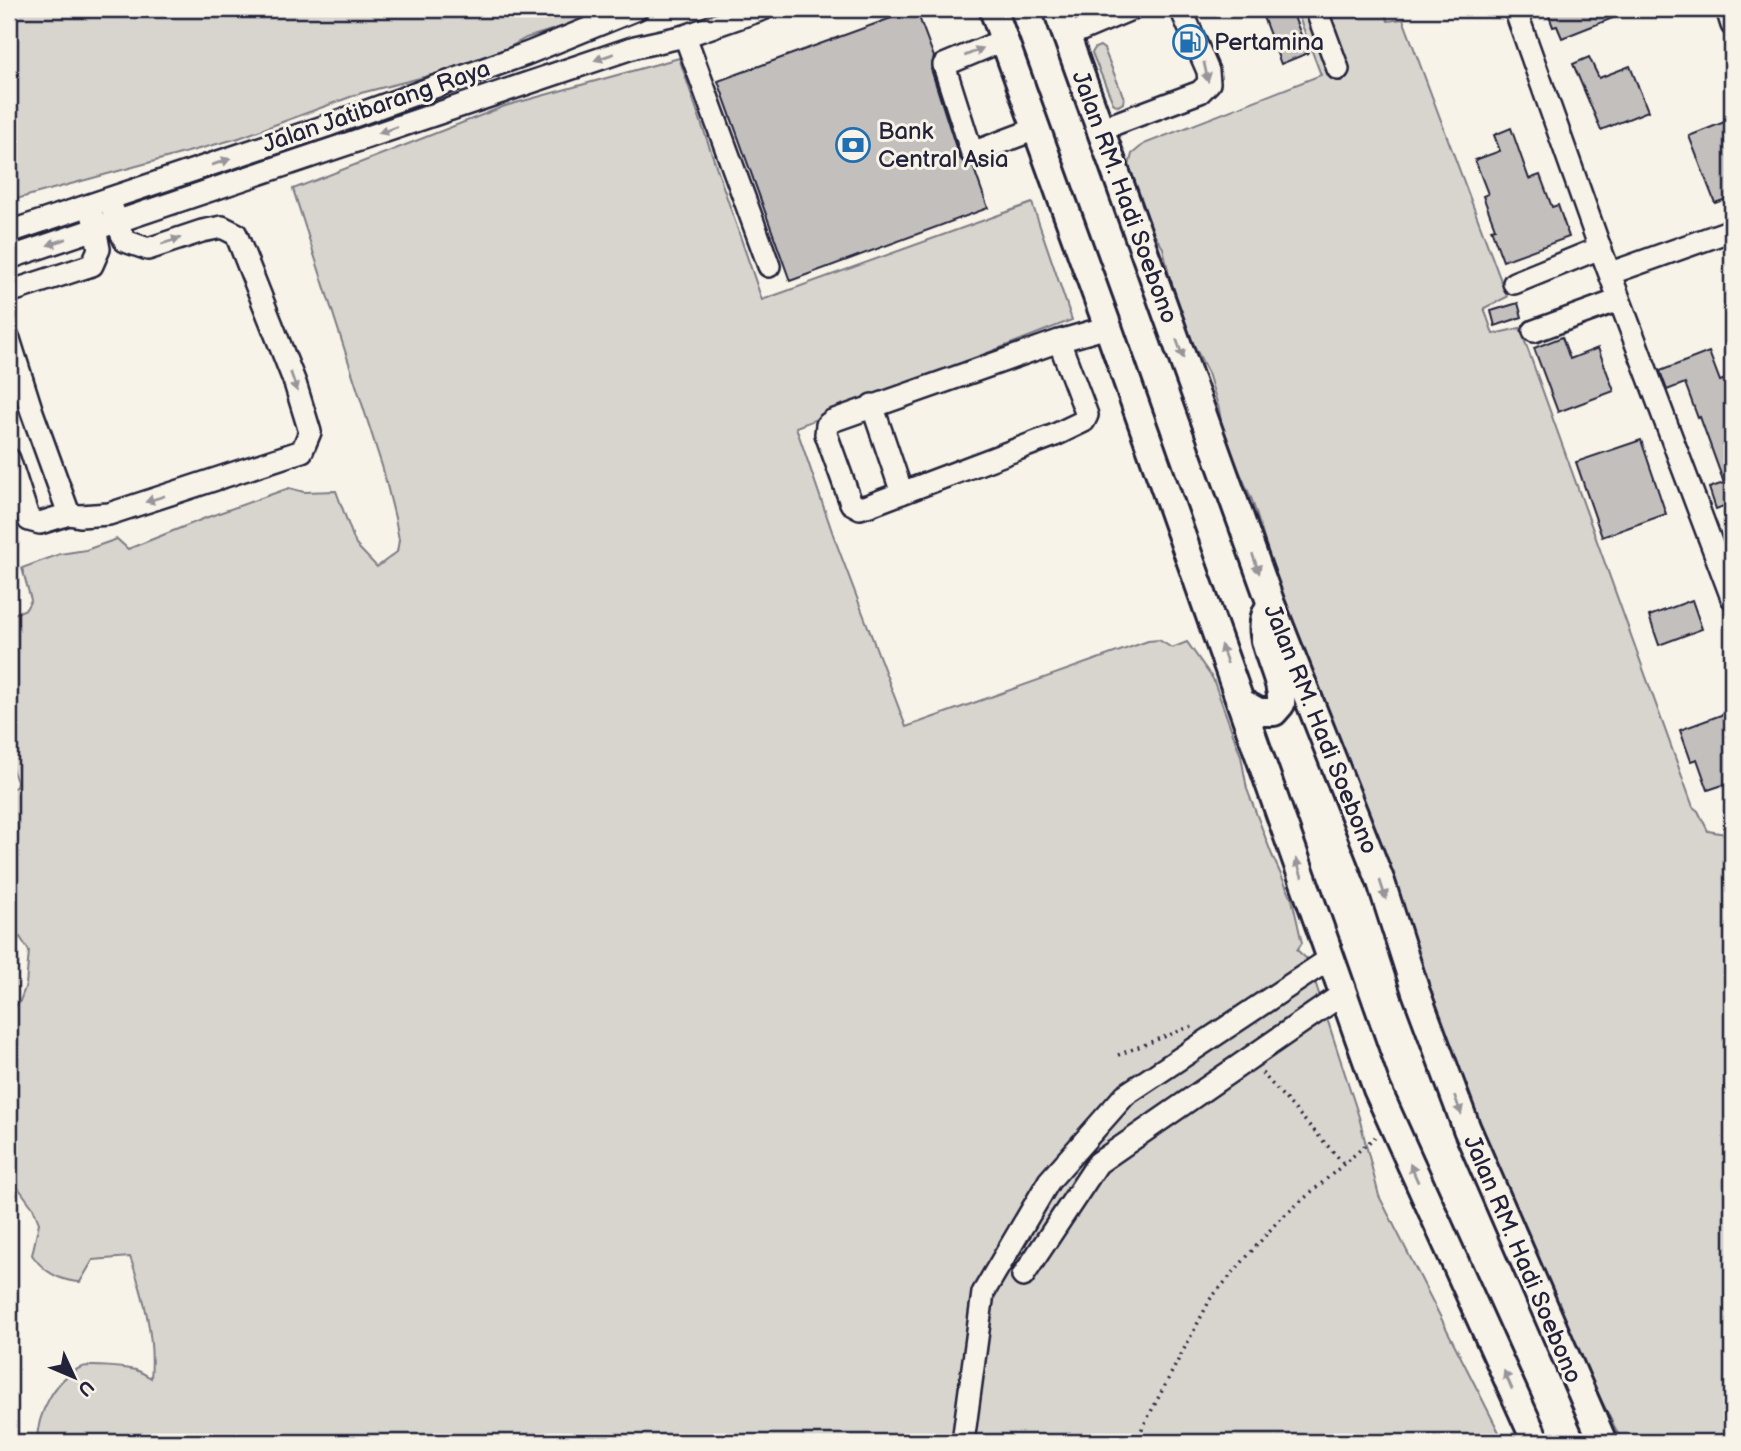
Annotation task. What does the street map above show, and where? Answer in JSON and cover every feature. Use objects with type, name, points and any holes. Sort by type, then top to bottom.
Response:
[{"type":"main road","points":[[993,9],[1392,1126],[1536,1442]]},
{"type":"main road","name":"Jalan RM. Hadi Soebono","points":[[1057,9],[1271,604],[1377,871],[1416,992],[1467,1129],[1603,1442]]},
{"type":"main road","points":[[1241,702],[1266,713],[1274,712],[1281,704],[1279,683],[1267,650],[1266,614],[1271,604]]},
{"type":"street","name":"Jalan Jatibarang Raya","points":[[9,258],[635,47],[685,36],[763,9]]},
{"type":"street","points":[[1067,36],[1131,9]]},
{"type":"street","points":[[1101,129],[1200,92],[1209,83],[1209,71],[1181,9]]},
{"type":"street","points":[[1316,9],[1338,69]]},
{"type":"street","points":[[1515,9],[1619,300],[1732,598]]},
{"type":"street","points":[[1727,9],[1732,25]]},
{"type":"street","name":"Jalan Jatibarang Raya","points":[[9,232],[514,59],[628,13]]},
{"type":"street","points":[[628,13],[635,47]]},
{"type":"street","points":[[685,36],[769,266]]},
{"type":"street","points":[[1004,40],[944,65],[972,153],[1036,129]]},
{"type":"street","points":[[9,459],[29,520],[40,523],[69,514],[109,514],[303,451],[310,432],[295,383],[236,234],[222,227],[148,248],[125,241],[116,221],[100,203]]},
{"type":"street","points":[[9,292],[92,265],[99,249],[95,228],[100,203]]},
{"type":"street","points":[[1611,273],[1732,230]]},
{"type":"street","points":[[1514,283],[1600,248]]},
{"type":"street","points":[[1534,331],[1619,300]]},
{"type":"street","points":[[1059,341],[1087,415],[1084,421],[1055,435],[860,508],[851,503],[826,434],[827,425],[832,421],[1059,341],[1108,327]]},
{"type":"street","points":[[9,339],[69,514]]},
{"type":"street","points":[[872,405],[902,493]]},
{"type":"street","points":[[963,1442],[982,1293],[1049,1181],[1125,1095],[1331,958]]},
{"type":"street","points":[[1049,1181],[1098,1163],[1343,993]]},
{"type":"street","points":[[1023,1276],[1098,1163]]},
{"type":"path","points":[[1135,1442],[1211,1298],[1278,1221],[1369,1142],[1392,1126]]},
{"type":"shaded area","points":[[9,9],[619,9],[526,38],[483,62],[361,93],[239,138],[9,201]]},
{"type":"shaded area","points":[[1296,9],[1383,9],[1388,21],[1403,19],[1507,297],[1484,308],[1493,334],[1520,328],[1693,807],[1698,811],[1708,831],[1732,835],[1732,1442],[1622,1442],[1600,1398],[1476,1115],[1452,1068],[1418,962],[1277,580],[1252,500],[1223,434],[1208,373],[1192,341],[1169,275],[1163,248],[1153,233],[1129,166],[1132,154],[1144,144],[1321,75]]},
{"type":"shaded area","points":[[1100,46],[1104,49],[1124,98],[1123,103],[1118,106],[1113,103],[1092,53]]},
{"type":"shaded area","points":[[679,58],[762,300],[1032,203],[1072,320],[796,427],[834,537],[906,727],[1148,641],[1159,640],[1172,648],[1187,642],[1213,679],[1241,756],[1247,789],[1292,899],[1302,943],[1297,950],[1308,960],[1359,1117],[1379,1196],[1504,1442],[37,1442],[40,1420],[49,1398],[72,1372],[86,1366],[109,1367],[136,1370],[151,1378],[152,1363],[147,1316],[130,1257],[93,1260],[80,1282],[59,1278],[47,1271],[32,1255],[39,1223],[33,1208],[9,1175],[9,1013],[20,1001],[26,985],[29,951],[20,937],[9,942],[9,789],[16,787],[17,782],[9,761],[9,616],[26,609],[31,600],[22,568],[60,554],[86,550],[117,539],[128,549],[289,488],[304,492],[336,491],[356,545],[377,567],[397,552],[399,540],[383,469],[293,189],[505,106]]},
{"type":"building","name":"Bank Central Asia","points":[[916,9],[934,57],[931,69],[959,157],[964,163],[973,166],[988,208],[790,281],[718,81]]},
{"type":"building","points":[[1260,9],[1291,9],[1308,53],[1281,64]]},
{"type":"building","points":[[1558,9],[1633,10],[1562,38],[1557,26],[1553,27],[1548,13]]},
{"type":"building","points":[[1589,57],[1599,78],[1630,66],[1648,111],[1601,130],[1573,64]]},
{"type":"building","points":[[1732,119],[1732,197],[1715,203],[1689,136]]},
{"type":"building","points":[[1511,128],[1529,179],[1540,175],[1552,207],[1558,205],[1569,237],[1503,261],[1483,196],[1488,194],[1475,160],[1500,151],[1494,135]]},
{"type":"building","points":[[1518,303],[1522,317],[1495,326],[1491,311]]},
{"type":"building","points":[[1562,337],[1570,359],[1598,348],[1614,391],[1558,412],[1534,348]]},
{"type":"building","points":[[1709,352],[1720,381],[1726,379],[1732,397],[1732,503],[1716,509],[1709,488],[1724,483],[1700,417],[1698,418],[1685,383],[1667,390],[1660,371]]},
{"type":"building","points":[[1641,440],[1666,514],[1602,537],[1576,462]]},
{"type":"building","points":[[1692,600],[1702,629],[1659,645],[1649,616]]},
{"type":"building","points":[[1732,711],[1732,782],[1708,790],[1697,759],[1691,761],[1680,730]]},
{"type":"place","name":"Pertamina","points":[[1190,42]]},
{"type":"place","name":"Bank Central Asia","points":[[853,145]]}]
